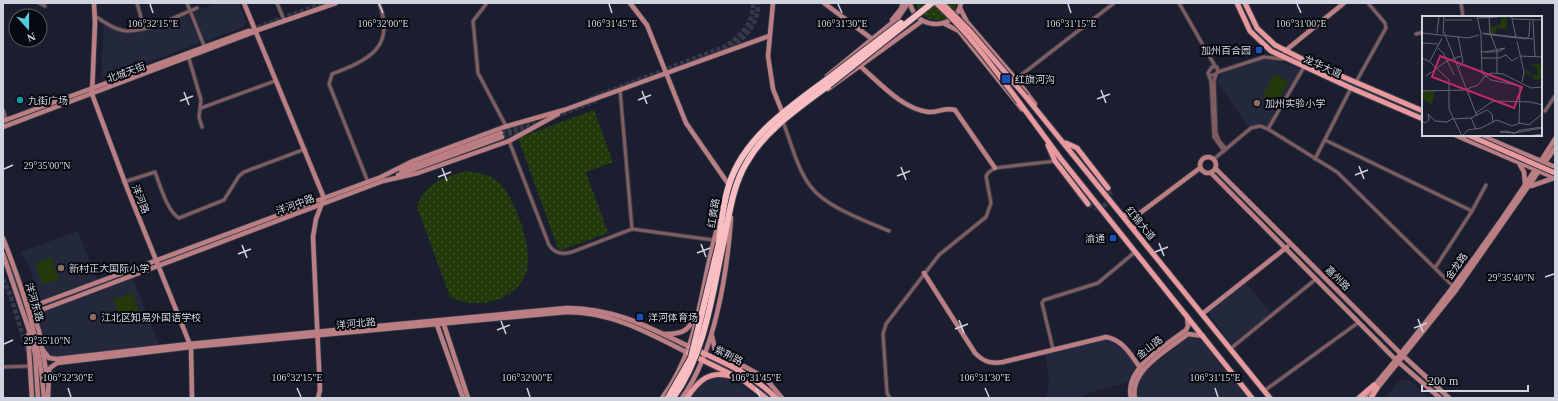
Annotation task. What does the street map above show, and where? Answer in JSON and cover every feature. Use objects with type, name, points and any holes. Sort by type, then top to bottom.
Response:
[{"type":"highway","points":[[827,83],[925,3]]},
{"type":"highway","points":[[804,100],[932,3]]},
{"type":"highway","name":"红黄路","points":[[673,398],[695,359],[702,338],[729,185],[742,156],[752,144],[783,114],[804,100]]},
{"type":"highway","name":"红黄路","points":[[668,398],[691,358],[718,242],[738,181],[747,162],[771,132],[804,100]]},
{"type":"main road","points":[[936,3],[961,26],[979,48],[1061,159],[1252,398]]},
{"type":"main road","name":"红锦大道","points":[[942,3],[970,30],[1045,119],[1124,215],[1270,398]]},
{"type":"main road","name":"龙华大道","points":[[1237,3],[1246,25],[1253,36],[1266,48],[1285,59],[1422,119]]},
{"type":"main road","name":"龙华大道","points":[[1245,3],[1257,28],[1265,37],[1285,51],[1422,111]]},
{"type":"main road","points":[[1470,136],[1555,173]]},
{"type":"main road","points":[[1046,138],[1055,161],[1088,204]]},
{"type":"main road","points":[[1063,142],[1077,148],[1108,188]]},
{"type":"main road","name":"紫荆路","points":[[690,347],[743,380],[766,398]]},
{"type":"main road","name":"紫荆路","points":[[688,353],[705,357],[746,374],[776,398]]},
{"type":"main road","points":[[724,356],[746,374]]},
{"type":"main road","points":[[687,398],[698,382],[711,376],[722,374],[743,380]]},
{"type":"main road","points":[[1359,398],[1376,387]]},
{"type":"main road","points":[[1370,398],[1376,387]]},
{"type":"street","points":[[39,3],[45,6]]},
{"type":"street","name":"洋河路","points":[[94,3],[95,16],[92,94],[124,182],[190,346],[192,398]]},
{"type":"street","points":[[137,3],[144,28]]},
{"type":"street","points":[[187,3],[206,49]]},
{"type":"street","points":[[244,3],[324,198],[316,219],[313,237],[316,334],[320,390],[318,398]]},
{"type":"street","points":[[277,3],[284,20]]},
{"type":"street","name":"北城天街","points":[[6,122],[92,94],[248,31],[255,31],[336,3]]},
{"type":"street","points":[[368,182],[329,84],[332,74],[369,58],[376,51],[384,36],[385,25],[379,3]]},
{"type":"street","points":[[487,3],[473,21],[478,73],[506,126]]},
{"type":"street","points":[[630,3],[648,25],[691,133],[729,185]]},
{"type":"street","points":[[773,3],[768,56],[773,89],[783,114]]},
{"type":"street","points":[[824,3],[872,39]]},
{"type":"street","points":[[883,30],[901,9],[903,3]]},
{"type":"street","points":[[804,100],[903,13],[909,3]]},
{"type":"street","points":[[909,3],[912,10],[922,21],[930,24],[943,23],[956,15],[961,6]]},
{"type":"street","points":[[1016,79],[1114,3]]},
{"type":"street","points":[[1179,3],[1214,66],[1218,69],[1214,80],[1216,133],[1225,150]]},
{"type":"street","points":[[1285,51],[1344,3]]},
{"type":"street","points":[[1356,82],[1386,28],[1385,23],[1368,3]]},
{"type":"street","points":[[1461,3],[1463,16]]},
{"type":"street","points":[[961,6],[967,22],[1016,79],[1045,119]]},
{"type":"street","points":[[95,16],[116,28],[125,31],[144,28],[197,8]]},
{"type":"street","points":[[804,100],[860,66],[922,21]]},
{"type":"street","points":[[943,23],[959,31],[1015,102],[1033,120]]},
{"type":"street","points":[[1416,34],[1422,32]]},
{"type":"street","name":"洋河中路","points":[[29,301],[39,304],[157,263],[321,204],[382,179],[413,161],[506,126],[564,110],[769,36]]},
{"type":"street","points":[[188,56],[201,100],[199,117],[202,127]]},
{"type":"street","name":"北城天街","points":[[3,127],[6,122],[92,88],[188,56]]},
{"type":"street","points":[[1209,75],[1216,74],[1264,57],[1285,59]]},
{"type":"street","points":[[860,66],[902,102],[915,110],[930,112],[947,108],[955,110],[995,168]]},
{"type":"street","points":[[1214,66],[1209,70],[1214,137],[1225,150]]},
{"type":"street","points":[[1268,129],[1304,67]]},
{"type":"street","points":[[201,108],[275,81]]},
{"type":"street","points":[[1315,159],[1351,88]]},
{"type":"street","points":[[620,90],[632,229]]},
{"type":"street","points":[[1545,111],[1555,96]]},
{"type":"street","points":[[3,110],[6,122]]},
{"type":"street","name":"洋河中路","points":[[35,318],[36,314],[41,310],[324,198],[368,182],[418,173],[509,141],[564,110]]},
{"type":"street","points":[[783,122],[804,176],[812,188],[848,213],[889,230]]},
{"type":"street","points":[[1214,159],[1251,128],[1260,126],[1268,129],[1345,179],[1453,286]]},
{"type":"street","points":[[382,179],[501,135]]},
{"type":"street","points":[[1457,136],[1555,178]]},
{"type":"street","points":[[1482,136],[1555,167]]},
{"type":"street","name":"金龙路","points":[[1364,398],[1376,387],[1456,290],[1543,162],[1555,139]]},
{"type":"street","points":[[1324,140],[1472,211]]},
{"type":"street","points":[[509,141],[551,249],[558,253],[567,253],[632,229],[718,242],[690,328],[680,333],[664,334]]},
{"type":"street","name":"金龙路","points":[[1543,162],[1555,148]]},
{"type":"street","points":[[124,182],[155,172],[166,201],[172,212],[179,218],[221,203],[239,176],[244,172],[305,149]]},
{"type":"street","points":[[1550,155],[1555,167]]},
{"type":"street","points":[[1209,157],[1214,159],[1216,169],[1211,173],[1203,172],[1200,168],[1200,162],[1204,158],[1209,157]]},
{"type":"street","points":[[890,398],[888,393],[883,334],[886,324],[939,255],[986,217],[991,203],[986,176],[995,168],[1061,159]]},
{"type":"street","points":[[1519,163],[1524,172],[1527,186],[1555,178]]},
{"type":"street","points":[[1124,215],[1140,213],[1200,168]]},
{"type":"street","name":"嘉州路","points":[[1216,169],[1390,344],[1449,398]]},
{"type":"street","name":"嘉州路","points":[[1211,173],[1397,360],[1440,398]]},
{"type":"street","points":[[1435,268],[1472,211],[1486,185]]},
{"type":"street","name":"金龙路","points":[[1402,355],[1408,342],[1453,286],[1527,186]]},
{"type":"street","points":[[682,398],[705,357],[712,331],[726,262],[731,206]]},
{"type":"street","points":[[1134,228],[1140,213]]},
{"type":"street","name":"洋河东路","points":[[3,238],[19,281],[35,332],[44,398]]},
{"type":"street","points":[[1202,314],[1291,244]]},
{"type":"street","points":[[1053,349],[1042,303],[1044,300],[1098,283],[1135,252]]},
{"type":"street","name":"洋河东路","points":[[3,254],[26,318],[34,354],[38,398]]},
{"type":"street","points":[[924,273],[975,353],[982,360],[993,363],[1098,338],[1115,338],[1121,342],[1140,368]]},
{"type":"street","points":[[1230,349],[1316,279]]},
{"type":"street","points":[[19,281],[29,301],[35,318],[42,349],[48,398]]},
{"type":"street","points":[[662,398],[679,373],[688,353],[703,288]]},
{"type":"street","name":"洋河北路","points":[[42,349],[49,358],[57,359],[580,308],[622,316],[690,347]]},
{"type":"street","name":"洋河北路","points":[[443,322],[580,312],[622,321],[688,353]]},
{"type":"street","points":[[1187,316],[1187,332],[1203,336]]},
{"type":"street","points":[[26,318],[31,366],[32,398]]},
{"type":"street","points":[[443,322],[468,398]]},
{"type":"street","points":[[1264,391],[1359,322]]},
{"type":"street","points":[[436,323],[463,398]]},
{"type":"street","points":[[712,331],[715,350],[766,378],[782,398]]},
{"type":"street","name":"金山路","points":[[1131,398],[1131,380],[1140,368],[1187,332]]},
{"type":"street","points":[[1390,344],[1399,346],[1408,342]]},
{"type":"street","name":"洋河北路","points":[[48,398],[49,371],[50,368],[57,363],[190,346]]},
{"type":"street","points":[[3,367],[31,366]]},
{"type":"street","name":"金山路","points":[[1135,398],[1136,381],[1140,368]]},
{"type":"shaded area","points":[[217,3],[239,3],[246,23],[243,28],[205,41],[193,12]]},
{"type":"shaded area","points":[[188,15],[199,41],[198,44],[101,79],[104,25],[133,34]]},
{"type":"shaded area","name":"加州实验小学","points":[[1270,59],[1298,68],[1300,72],[1268,126],[1249,128],[1217,82],[1222,74],[1261,60]]},
{"type":"shaded area","name":"新村正大国际小学","points":[[78,231],[97,280],[39,302],[32,275],[27,262],[20,252]]},
{"type":"shaded area","name":"江北区知易外国语学校","points":[[132,277],[159,345],[56,358],[49,357],[45,351],[38,318],[40,312]]},
{"type":"shaded area","points":[[1245,282],[1271,313],[1231,344],[1207,311]]},
{"type":"shaded area","points":[[1188,337],[1193,337],[1202,341],[1247,398],[1138,398],[1137,383],[1143,372]]},
{"type":"shaded area","points":[[1107,339],[1114,340],[1120,344],[1136,366],[1129,382],[1091,392],[1078,398],[1046,398],[1049,380],[1045,353]]},
{"type":"shaded area","points":[[718,376],[731,378],[759,398],[689,398],[704,381]]},
{"type":"shaded area","points":[[1409,380],[1429,398],[1385,398],[1399,381]]},
{"type":"green space","points":[[916,3],[957,3],[950,16],[937,20],[924,16]]},
{"type":"green space","points":[[1275,74],[1289,82],[1276,104],[1262,96]]},
{"type":"green space","points":[[594,110],[613,162],[586,172],[608,233],[559,251],[518,138]]},
{"type":"green space","points":[[467,171],[490,176],[503,187],[516,211],[526,239],[528,266],[525,276],[519,285],[511,292],[492,302],[470,303],[450,297],[417,207],[425,192],[436,182]]},
{"type":"green space","points":[[51,257],[59,279],[43,285],[35,263]]},
{"type":"green space","points":[[132,293],[142,319],[123,326],[113,300]]},
{"type":"tunnel","points":[[251,30],[323,3]]},
{"type":"tunnel","points":[[589,99],[724,47],[745,29],[751,17],[753,3]]},
{"type":"tunnel","points":[[726,51],[744,37],[749,31],[756,18],[758,3]]},
{"type":"tunnel","points":[[556,116],[598,100]]},
{"type":"tunnel","points":[[3,124],[48,107]]},
{"type":"tunnel","points":[[501,133],[530,122]]},
{"type":"tunnel","points":[[502,137],[538,123]]},
{"type":"tunnel","points":[[1088,204],[1096,207],[1105,205],[1110,194],[1108,188]]},
{"type":"tunnel","points":[[7,261],[21,293],[30,323]]},
{"type":"tunnel","points":[[3,279],[11,297],[28,353]]},
{"type":"tunnel","points":[[31,368],[36,388]]},
{"type":"tunnel","points":[[38,370],[41,398]]},
{"type":"place","name":"加州百合园","points":[[1259,50]]},
{"type":"place","name":"红旗河沟","points":[[1006,79]]},
{"type":"place","name":"九街广场","points":[[20,100]]},
{"type":"place","name":"加州实验小学","points":[[1257,103]]},
{"type":"place","name":"渝通","points":[[1113,238]]},
{"type":"place","name":"新村正大国际小学","points":[[61,268]]},
{"type":"place","name":"江北区知易外国语学校","points":[[93,317]]},
{"type":"place","name":"洋河体育场","points":[[640,317]]}]
